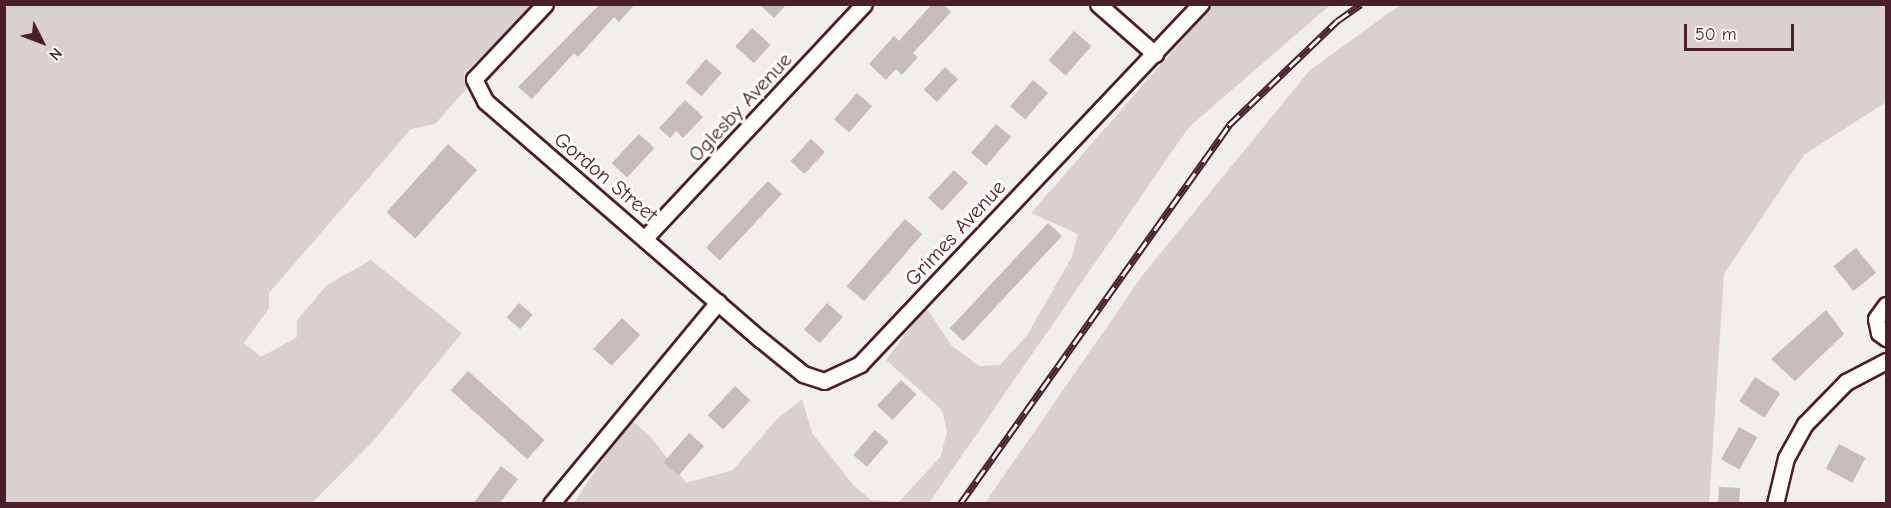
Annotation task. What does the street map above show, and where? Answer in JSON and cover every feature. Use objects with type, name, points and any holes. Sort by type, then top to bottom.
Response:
[{"type":"street","name":"Gordon Street","points":[[545,4],[474,79],[492,108],[718,302]]},
{"type":"street","name":"Oglesby Avenue","points":[[645,237],[864,4]]},
{"type":"street","points":[[1098,4],[1155,54]]},
{"type":"street","name":"Grimes Avenue","points":[[718,302],[810,378],[824,381],[843,376],[860,364],[1201,4]]},
{"type":"street","points":[[551,504],[718,302]]},
{"type":"street","points":[[1887,305],[1876,319],[1879,333],[1887,338]]},
{"type":"street","points":[[1775,504],[1786,458],[1805,424],[1845,382],[1887,361]]},
{"type":"shaded area","points":[[4,5],[533,5],[464,74],[469,86],[435,124],[411,129],[269,293],[269,308],[244,343],[261,357],[297,337],[297,320],[327,285],[371,260],[462,333],[375,439],[312,503],[5,503]]},
{"type":"shaded area","points":[[1213,5],[1330,5],[1189,127],[929,503],[573,504],[630,419],[651,437],[686,483],[733,470],[777,419],[802,399],[812,433],[854,486],[871,500],[899,502],[941,456],[947,431],[942,410],[886,360],[926,307],[951,345],[979,366],[1000,365],[1027,335],[1072,257],[1078,234],[1031,213]]},
{"type":"shaded area","points":[[1400,5],[1886,5],[1886,102],[1804,155],[1724,274],[1709,503],[985,503],[1142,276],[1310,70]]},
{"type":"building","points":[[600,4],[635,4],[619,22],[614,17],[578,57],[574,53],[532,99],[518,87]]},
{"type":"building","points":[[759,4],[787,4],[774,18]]},
{"type":"building","points":[[932,4],[943,4],[951,12],[913,53],[918,57],[902,75],[896,69],[886,80],[869,64],[894,36],[899,41]]},
{"type":"building","points":[[752,28],[771,45],[754,63],[735,47]]},
{"type":"building","points":[[1074,31],[1091,46],[1066,76],[1048,60]]},
{"type":"building","points":[[706,59],[722,73],[702,96],[686,82]]},
{"type":"building","points":[[945,67],[958,79],[937,102],[924,90]]},
{"type":"building","points":[[1033,80],[1048,93],[1025,120],[1010,106]]},
{"type":"building","points":[[857,93],[872,106],[849,133],[834,119]]},
{"type":"building","points":[[685,100],[703,117],[683,138],[676,131],[670,138],[659,128]]},
{"type":"building","points":[[996,124],[1011,137],[986,166],[971,153]]},
{"type":"building","points":[[639,134],[654,148],[627,178],[612,163]]},
{"type":"building","points":[[811,139],[825,152],[804,174],[791,161]]},
{"type":"building","points":[[448,144],[477,170],[415,238],[386,212]]},
{"type":"building","points":[[954,170],[968,183],[942,211],[928,198]]},
{"type":"building","points":[[768,181],[782,194],[720,261],[706,248]]},
{"type":"building","points":[[905,219],[922,234],[864,301],[847,286]]},
{"type":"building","points":[[1048,223],[1062,236],[964,341],[950,328]]},
{"type":"building","points":[[1856,248],[1876,273],[1854,291],[1833,266]]},
{"type":"building","points":[[519,303],[533,315],[520,329],[507,317]]},
{"type":"building","points":[[827,303],[843,317],[820,343],[804,329]]},
{"type":"building","points":[[1826,310],[1844,334],[1795,381],[1771,359]]},
{"type":"building","points":[[622,318],[640,335],[612,366],[593,349]]},
{"type":"building","points":[[468,371],[545,440],[527,459],[451,390]]},
{"type":"building","points":[[1755,377],[1780,393],[1764,418],[1739,401]]},
{"type":"building","points":[[901,380],[916,394],[892,420],[877,406]]},
{"type":"building","points":[[735,386],[750,400],[723,430],[708,415]]},
{"type":"building","points":[[1739,427],[1757,437],[1739,470],[1721,459]]},
{"type":"building","points":[[875,430],[889,442],[867,467],[853,455]]},
{"type":"building","points":[[689,433],[704,446],[679,476],[663,462]]},
{"type":"building","points":[[1839,444],[1865,458],[1852,483],[1826,469]]},
{"type":"building","points":[[501,466],[518,479],[499,504],[473,504]]},
{"type":"building","points":[[1719,487],[1740,488],[1739,504],[1718,504]]},
{"type":"railway","points":[[960,504],[1229,125],[1337,21],[1361,4]]}]
